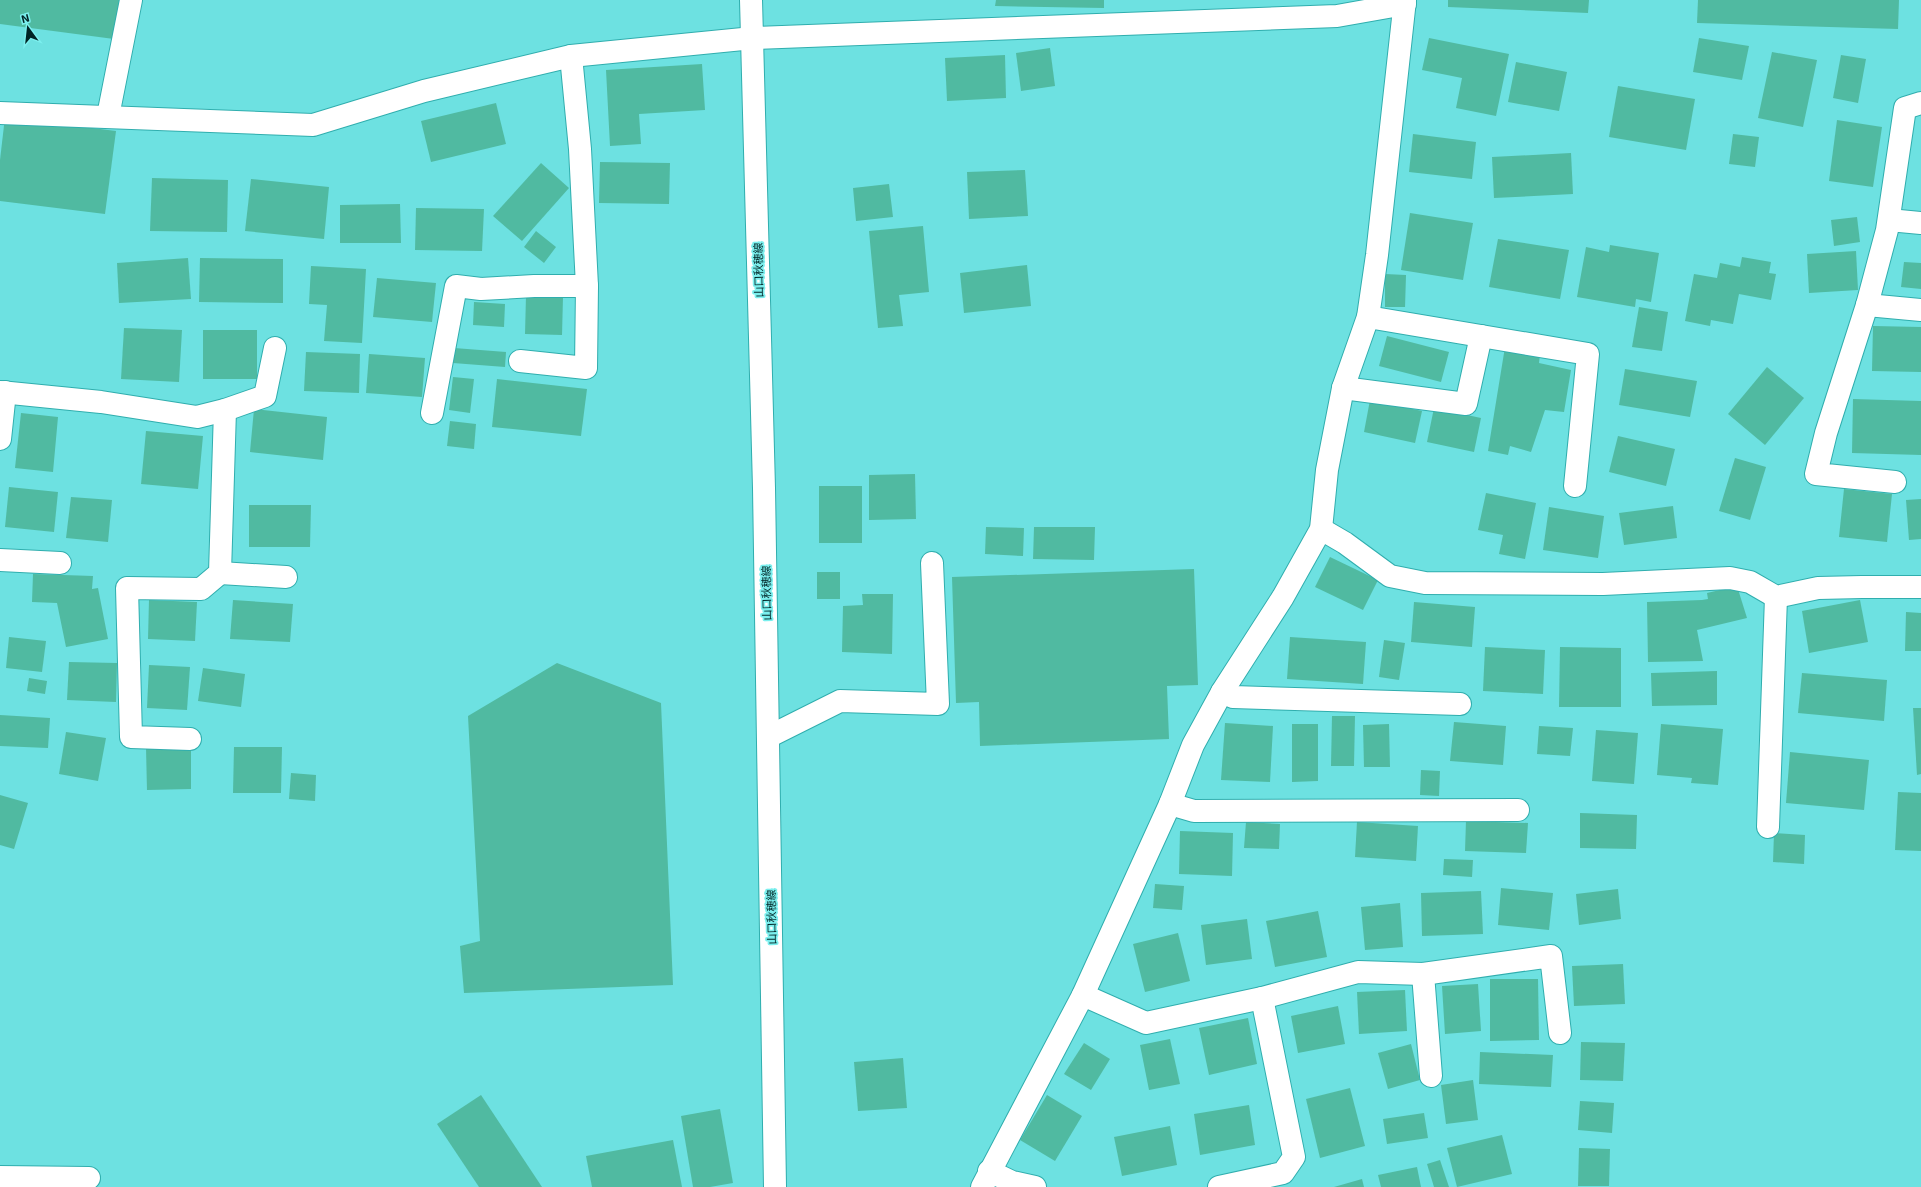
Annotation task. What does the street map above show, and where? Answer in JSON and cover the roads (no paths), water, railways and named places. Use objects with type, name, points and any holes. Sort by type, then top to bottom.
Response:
[{"type":"street","points":[[108,116],[131,0]]},
{"type":"street","name":"山口秋穂線","points":[[751,0],[768,737],[775,1187]]},
{"type":"street","points":[[0,112],[313,125],[424,91],[571,56],[753,38],[1337,16],[1405,2],[1377,255],[1368,317],[1343,388],[1327,470],[1321,529],[1283,597],[1222,692],[1193,745],[1170,804],[1083,995],[986,1179],[1012,1182],[1035,1187]]},
{"type":"street","points":[[520,361],[586,368],[587,286],[580,149],[571,56]]},
{"type":"street","points":[[1895,482],[1816,474],[1826,433],[1867,305],[1889,220],[1905,108],[1921,103]]},
{"type":"street","points":[[1889,220],[1921,223]]},
{"type":"street","points":[[432,413],[456,286],[481,289],[534,286],[587,286]]},
{"type":"street","points":[[1867,305],[1921,310]]},
{"type":"street","points":[[1368,317],[1588,354],[1575,486]]},
{"type":"street","points":[[1343,388],[1466,404],[1481,336]]},
{"type":"street","points":[[0,439],[2,392],[101,402],[197,417],[225,410],[265,396],[275,348]]},
{"type":"street","points":[[220,573],[225,410]]},
{"type":"street","points":[[1321,529],[1345,543],[1390,576],[1425,583],[1603,584],[1730,578],[1750,582],[1776,597],[1818,588],[1862,586],[1921,587]]},
{"type":"street","points":[[0,560],[60,563]]},
{"type":"street","points":[[768,737],[840,701],[938,704],[932,563]]},
{"type":"street","points":[[190,739],[131,737],[127,588],[201,589],[220,573],[286,577]]},
{"type":"street","points":[[1768,827],[1776,597]]},
{"type":"street","points":[[1222,692],[1233,697],[1460,704]]},
{"type":"street","points":[[1170,804],[1194,811],[1518,810]]},
{"type":"street","points":[[1083,995],[1146,1023],[1262,998],[1358,972],[1422,974],[1550,956],[1560,1033]]},
{"type":"street","points":[[1422,974],[1431,1076]]},
{"type":"street","points":[[1219,1187],[1283,1173],[1294,1157],[1262,998]]},
{"type":"street","points":[[0,1176],[89,1178]]}]
